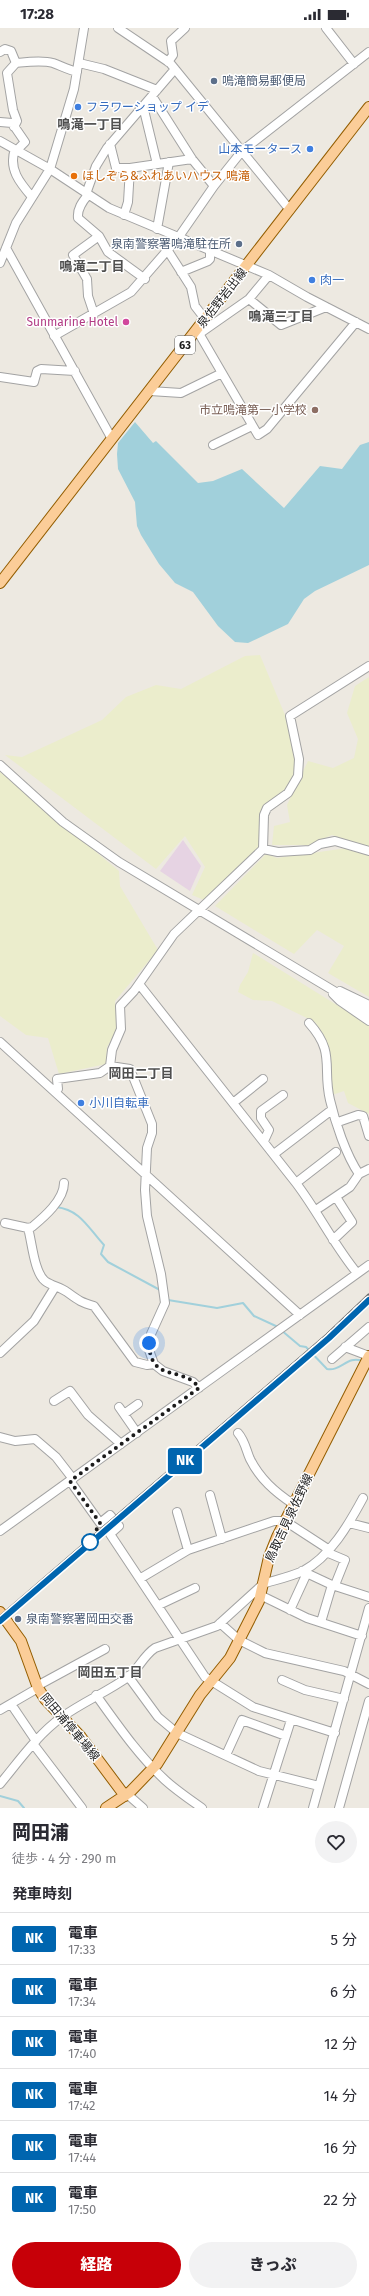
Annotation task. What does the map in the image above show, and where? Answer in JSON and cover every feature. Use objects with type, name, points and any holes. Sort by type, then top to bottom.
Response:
[{"type":"main road","name":"泉佐野岩出線","points":[[0,583],[112,439],[198,332],[205,319],[369,107]]},
{"type":"main road","name":"鳥取吉見泉佐野線","points":[[106,1808],[126,1795],[154,1769],[211,1682],[230,1658],[259,1601],[269,1557],[285,1521],[368,1360]]},
{"type":"main road","name":"岡田浦停車場線","points":[[0,1612],[21,1641],[37,1687],[61,1718],[85,1742],[104,1769],[126,1795]]},
{"type":"street","points":[[0,263],[16,223],[50,169],[77,72],[84,28]]},
{"type":"street","points":[[118,28],[168,62],[175,69],[290,210]]},
{"type":"street","points":[[168,62],[173,55],[171,41],[185,28]]},
{"type":"street","points":[[326,28],[354,64]]},
{"type":"street","points":[[0,52],[5,49],[10,51],[16,63]]},
{"type":"street","points":[[54,336],[120,300],[145,279],[178,238],[214,186],[242,151],[369,52]]},
{"type":"street","points":[[14,127],[17,122],[7,73],[16,63],[53,63],[59,67],[77,72]]},
{"type":"street","points":[[79,63],[104,69],[154,93],[192,159],[214,186]]},
{"type":"street","points":[[145,279],[108,252],[99,236],[78,218],[77,212],[87,194],[96,166],[110,144],[175,69]]},
{"type":"street","points":[[143,106],[157,164]]},
{"type":"street","points":[[0,122],[8,122],[14,127],[25,142],[16,150],[13,165],[19,182],[32,197]]},
{"type":"street","points":[[0,141],[50,169],[87,194],[124,215],[269,275],[326,307],[368,327]]},
{"type":"street","points":[[110,144],[116,168],[130,168],[192,159]]},
{"type":"street","points":[[157,229],[170,162]]},
{"type":"street","points":[[124,215],[128,202],[130,168]]},
{"type":"street","points":[[94,314],[88,296],[87,279],[73,255],[99,236]]},
{"type":"street","points":[[6,248],[112,439]]},
{"type":"street","points":[[181,272],[208,261],[210,259],[210,250]]},
{"type":"street","points":[[168,251],[194,292],[198,312],[205,319]]},
{"type":"street","points":[[269,275],[249,299],[198,332],[258,435],[267,429],[356,322]]},
{"type":"street","points":[[249,299],[281,325],[326,307]]},
{"type":"street","points":[[0,378],[34,382],[38,371],[41,369],[74,371]]},
{"type":"street","points":[[150,391],[181,393],[222,373]]},
{"type":"street","points":[[213,445],[252,426]]},
{"type":"street","points":[[110,1066],[112,1050],[121,1029],[120,1006],[139,984],[174,934],[263,849],[264,815],[267,808],[288,793],[298,776],[299,759],[290,716],[369,666]]},
{"type":"street","points":[[0,765],[38,801],[89,841],[198,910],[369,1012]]},
{"type":"street","points":[[263,849],[278,852],[310,850],[320,844],[335,841],[346,842],[369,851]]},
{"type":"street","points":[[139,984],[296,1183],[316,1210],[333,1240],[358,1273]]},
{"type":"street","points":[[328,988],[347,993],[369,1005]]},
{"type":"street","points":[[328,988],[340,1001],[369,1021]]},
{"type":"street","points":[[309,1023],[323,1040],[326,1052],[330,1099],[350,1161],[359,1174]]},
{"type":"street","points":[[0,1042],[300,1315]]},
{"type":"street","points":[[55,1092],[58,1089],[56,1079],[100,1073],[110,1066],[130,1068],[150,1118],[152,1133],[147,1148],[147,1175],[145,1190],[147,1216],[161,1274],[165,1303],[151,1334],[149,1343],[150,1358],[154,1364],[163,1371],[193,1382],[199,1388]]},
{"type":"street","points":[[233,1103],[263,1079]]},
{"type":"street","points":[[264,1141],[269,1130],[261,1118],[261,1111],[284,1095]]},
{"type":"street","points":[[274,1154],[329,1112]]},
{"type":"street","points":[[338,1122],[358,1115],[363,1116],[369,1136]]},
{"type":"street","points":[[296,1183],[336,1152]]},
{"type":"street","points":[[316,1210],[350,1187],[359,1174],[369,1169]]},
{"type":"street","points":[[2,1222],[28,1228],[41,1220],[56,1202],[64,1188],[64,1183]]},
{"type":"street","points":[[333,1240],[352,1222],[336,1197]]},
{"type":"street","points":[[28,1228],[39,1274],[55,1287],[66,1291],[79,1302],[94,1306],[135,1362],[147,1365],[154,1364]]},
{"type":"street","points":[[0,1531],[369,1265]]},
{"type":"street","points":[[0,1353],[34,1321],[55,1287]]},
{"type":"street","points":[[332,1359],[369,1327]]},
{"type":"street","points":[[345,1347],[368,1360]]},
{"type":"street","points":[[54,1401],[70,1391],[88,1415],[121,1444]]},
{"type":"street","points":[[137,1433],[121,1410],[138,1404]]},
{"type":"street","points":[[238,1433],[244,1441],[246,1451],[258,1473],[269,1486],[293,1504]]},
{"type":"street","points":[[0,1437],[15,1441],[35,1439],[56,1456],[100,1523],[110,1515],[119,1526],[110,1534],[181,1638],[205,1677],[253,1707],[335,1733]]},
{"type":"street","points":[[210,1495],[222,1539]]},
{"type":"street","points":[[290,1610],[305,1572],[327,1550],[349,1523],[363,1498]]},
{"type":"street","points":[[177,1512],[188,1550]]},
{"type":"street","points":[[141,1578],[188,1550],[268,1523],[285,1521],[327,1550],[345,1560],[333,1585],[321,1622]]},
{"type":"street","points":[[349,1523],[369,1528]]},
{"type":"street","points":[[0,1784],[35,1743],[41,1733],[96,1695],[128,1676],[137,1669],[148,1653],[220,1623],[261,1588],[305,1572],[333,1585],[369,1597]]},
{"type":"street","points":[[159,1605],[195,1588]]},
{"type":"street","points":[[261,1588],[290,1610],[362,1636]]},
{"type":"street","points":[[313,1808],[369,1608]]},
{"type":"street","points":[[220,1623],[239,1640],[280,1658],[297,1659],[351,1674],[369,1684]]},
{"type":"street","points":[[0,1710],[37,1687],[105,1649]]},
{"type":"street","points":[[128,1676],[158,1717],[177,1733],[259,1770],[320,1786]]},
{"type":"street","points":[[282,1680],[305,1690],[344,1699]]},
{"type":"street","points":[[96,1695],[135,1748],[154,1769],[165,1780],[202,1808]]},
{"type":"street","points":[[339,1808],[369,1701]]},
{"type":"street","points":[[11,1704],[35,1743],[82,1808]]},
{"type":"street","points":[[226,1755],[242,1720],[286,1736]]},
{"type":"street","points":[[263,1808],[291,1720]]},
{"type":"street","points":[[126,1795],[143,1808]]},
{"type":"shaded area","points":[[183,840],[201,866],[190,891],[160,871]]},
{"type":"green space","points":[[260,655],[285,715],[297,769],[287,789],[262,811],[259,848],[204,900],[192,895],[205,867],[185,836],[156,869],[5,755],[22,757],[102,720],[126,697],[156,685],[181,689],[245,656]]},
{"type":"green space","points":[[369,677],[369,847],[332,835],[309,845],[272,845],[274,826],[290,822],[287,805],[308,761],[333,768],[354,758],[358,739],[347,713],[355,686]]},
{"type":"green space","points":[[0,772],[119,871],[120,886],[158,950],[115,1001],[117,1030],[107,1047],[106,1064],[59,1074],[48,1038],[26,1035],[0,1016]]},
{"type":"green space","points":[[347,848],[369,856],[369,997],[328,973],[344,946],[317,930],[294,954],[215,906],[266,854],[277,858]]},
{"type":"green space","points":[[253,953],[369,1025],[369,1114],[348,1103],[344,1091],[332,1095],[331,1057],[324,1035],[315,1022],[272,1001],[253,1000],[238,992],[240,985],[248,972]]},
{"type":"water","points":[[135,422],[153,443],[156,441],[198,483],[213,481],[242,469],[284,508],[320,466],[342,469],[360,445],[369,442],[369,565],[315,591],[304,599],[288,624],[248,643],[235,642],[218,626],[193,592],[175,583],[159,564],[141,535],[137,526],[135,502],[118,469],[117,454],[118,443]]},
{"type":"waterway","points":[[56,1207],[72,1212],[83,1221],[104,1245],[101,1254],[108,1262],[160,1290]]},
{"type":"waterway","points":[[168,1300],[217,1308],[243,1303],[254,1316],[278,1327]]},
{"type":"waterway","points":[[281,1330],[300,1346],[306,1347],[327,1369],[336,1368],[352,1360],[362,1361]]},
{"type":"waterway","points":[[0,1796],[18,1801],[24,1808]]},
{"type":"railway","points":[[0,1617],[327,1335],[369,1295]]},
{"type":"train","name":"NK","points":[[0,1621],[90,1542],[329,1338],[369,1300]]},
{"type":"place","name":"鳴滝簡易郵便局","points":[[214,81]]},
{"type":"place","name":"フラワーショップ イデ","points":[[78,107]]},
{"type":"place","name":"山本モータース","points":[[310,149]]},
{"type":"place","name":"ほしぞら&ふれあいハウス 鳴滝","points":[[74,176]]},
{"type":"place","name":"泉南警察署鳴滝駐在所","points":[[239,244]]},
{"type":"place","name":"肉一","points":[[312,280]]},
{"type":"place","name":"Sunmarine Hotel","points":[[126,322]]},
{"type":"place","name":"市立鳴滝第一小学校","points":[[315,410]]},
{"type":"place","name":"小川自転車","points":[[81,1103]]},
{"type":"place","name":"泉南警察署岡田交番","points":[[18,1619]]},
{"type":"district","name":"鳴滝一丁目","points":[[90,124]]},
{"type":"district","name":"鳴滝二丁目","points":[[92,266]]},
{"type":"district","name":"鳴滝三丁目","points":[[281,316]]},
{"type":"district","name":"岡田二丁目","points":[[141,1073]]},
{"type":"district","name":"岡田五丁目","points":[[110,1672]]},
{"type":"route","points":[[90,1542],[100,1523],[70,1481],[199,1388],[193,1382],[163,1371],[154,1364],[150,1358],[149,1343]]}]
